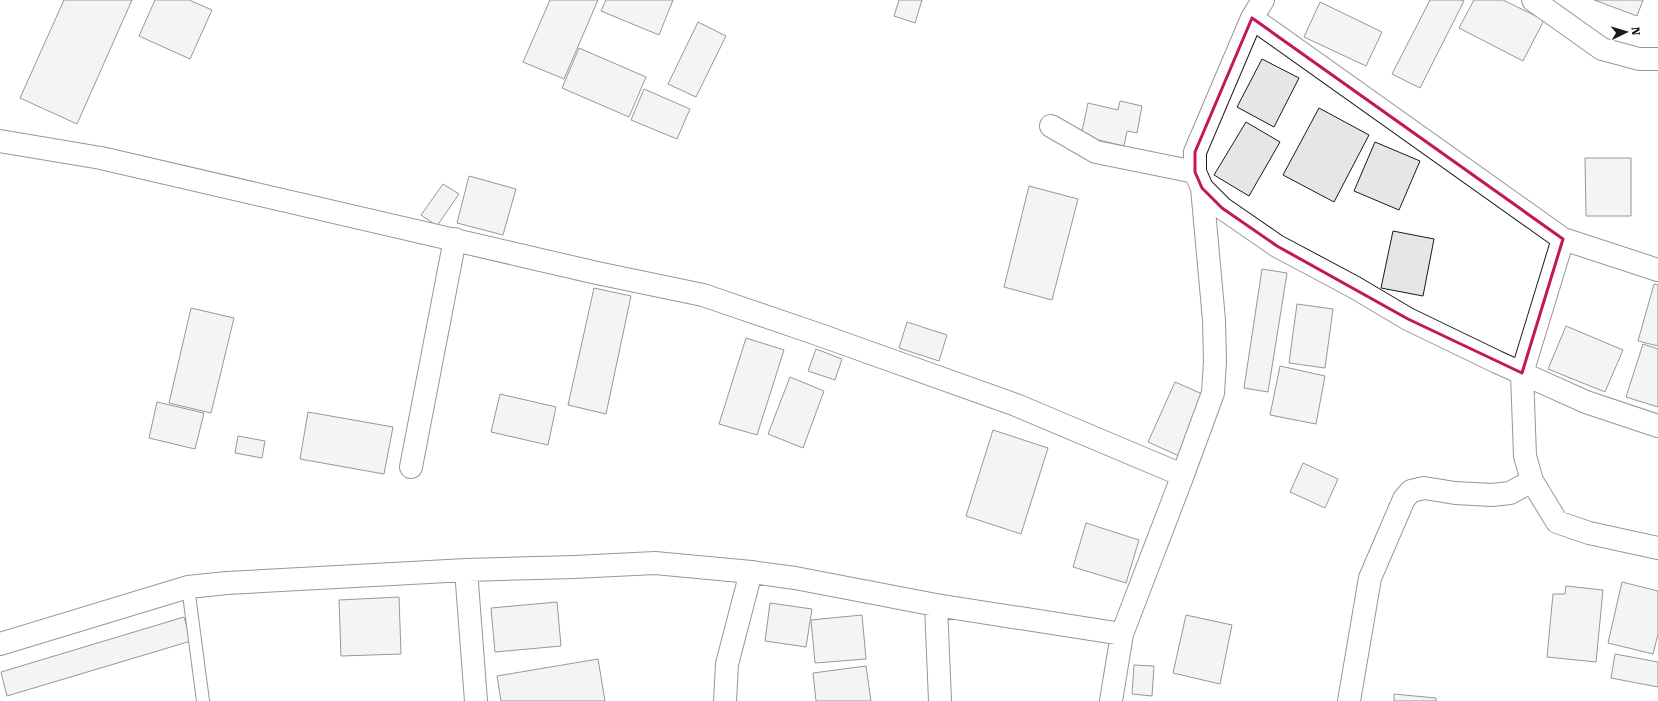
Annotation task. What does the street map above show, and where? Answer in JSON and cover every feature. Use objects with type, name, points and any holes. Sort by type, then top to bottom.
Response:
[{"type":"street","points":[[1533,0],[1602,49],[1639,59],[1658,59]]},
{"type":"street","points":[[1111,701],[1122,634],[1213,393],[1215,362],[1214,320],[1195,152],[1258,9],[1563,239],[1658,270]]},
{"type":"street","points":[[1051,126],[1096,152],[1198,180],[1222,208],[1277,246],[1354,287],[1408,319],[1496,362],[1586,402],[1658,426]]},
{"type":"street","points":[[0,142],[101,158],[710,298],[820,335],[1016,405],[1175,472],[1181,480]]},
{"type":"street","points":[[410,467],[455,239]]},
{"type":"street","points":[[1563,239],[1522,373],[1525,456],[1532,481],[1557,522],[1589,533],[1658,548]]},
{"type":"street","points":[[1349,701],[1370,578],[1404,499],[1411,491],[1424,488],[1455,493],[1492,495],[1510,493],[1532,481]]},
{"type":"street","points":[[0,644],[188,587],[228,583],[466,570],[655,563],[751,572],[795,578],[936,605],[1122,634]]},
{"type":"street","points":[[466,570],[476,701]]},
{"type":"street","points":[[725,701],[727,664],[751,572]]},
{"type":"street","points":[[936,605],[940,701]]},
{"type":"lane","points":[[188,587],[203,701]]},
{"type":"highlighted area","points":[[1252,18],[1532,216],[1563,239],[1522,373],[1408,319],[1277,246],[1222,208],[1202,188],[1195,172],[1195,152]]},
{"type":"building","points":[[64,0],[132,0],[77,124],[20,98]]},
{"type":"building","points":[[155,0],[189,0],[212,10],[190,59],[139,36]]},
{"type":"building","points":[[550,0],[598,0],[564,79],[523,62]]},
{"type":"building","points":[[606,0],[673,0],[659,35],[601,11]]},
{"type":"building","points":[[899,0],[922,0],[915,23],[894,16]]},
{"type":"building","points":[[1430,0],[1464,1],[1420,88],[1392,74]]},
{"type":"building","points":[[1474,0],[1503,0],[1544,20],[1523,61],[1459,28]]},
{"type":"building","points":[[1594,0],[1643,0],[1637,16]]},
{"type":"building","points":[[1320,2],[1382,32],[1366,66],[1304,37]]},
{"type":"building","points":[[698,22],[726,36],[696,97],[668,84]]},
{"type":"building","points":[[579,48],[646,77],[629,117],[562,88]]},
{"type":"building","points":[[1262,59],[1299,78],[1274,127],[1237,107]]},
{"type":"building","points":[[644,89],[690,109],[677,139],[631,120]]},
{"type":"building","points":[[1120,101],[1142,106],[1137,133],[1127,131],[1124,146],[1081,136],[1088,103],[1118,110]]},
{"type":"building","points":[[1319,108],[1369,135],[1334,202],[1283,175]]},
{"type":"building","points":[[1246,122],[1280,142],[1249,196],[1214,175]]},
{"type":"building","points":[[1375,142],[1420,161],[1399,210],[1354,191]]},
{"type":"building","points":[[1585,158],[1631,158],[1631,216],[1586,216]]},
{"type":"building","points":[[469,176],[516,189],[503,235],[457,223]]},
{"type":"building","points":[[443,184],[459,194],[437,226],[421,215]]},
{"type":"building","points":[[1029,186],[1078,199],[1052,300],[1004,287]]},
{"type":"building","points":[[1393,231],[1434,239],[1423,296],[1381,288]]},
{"type":"building","points":[[1262,269],[1287,273],[1268,392],[1244,388]]},
{"type":"building","points":[[1654,284],[1658,285],[1658,346],[1638,341]]},
{"type":"building","points":[[594,288],[631,296],[606,414],[568,405]]},
{"type":"building","points":[[1297,304],[1333,309],[1325,368],[1289,363]]},
{"type":"building","points":[[191,308],[234,318],[211,413],[169,403]]},
{"type":"building","points":[[907,322],[947,335],[939,361],[899,348]]},
{"type":"building","points":[[1566,326],[1623,350],[1605,392],[1548,369]]},
{"type":"building","points":[[746,338],[784,350],[757,435],[719,424]]},
{"type":"building","points":[[1643,344],[1658,349],[1658,407],[1626,397]]},
{"type":"building","points":[[816,349],[842,359],[835,380],[808,371]]},
{"type":"building","points":[[1280,366],[1325,376],[1316,424],[1270,415]]},
{"type":"building","points":[[790,377],[824,391],[803,448],[768,434]]},
{"type":"building","points":[[1175,382],[1207,396],[1179,456],[1148,442]]},
{"type":"building","points":[[500,394],[556,407],[548,445],[491,432]]},
{"type":"building","points":[[157,402],[204,413],[195,449],[149,438]]},
{"type":"building","points":[[308,412],[393,427],[384,474],[300,459]]},
{"type":"building","points":[[993,430],[1048,448],[1021,534],[966,516]]},
{"type":"building","points":[[238,436],[265,441],[262,458],[235,453]]},
{"type":"building","points":[[1303,463],[1338,479],[1325,508],[1290,492]]},
{"type":"building","points":[[1086,523],[1139,540],[1126,583],[1073,567]]},
{"type":"building","points":[[1622,582],[1658,591],[1658,634],[1653,654],[1608,643]]},
{"type":"building","points":[[1566,586],[1603,590],[1596,662],[1547,657],[1553,594],[1565,594]]},
{"type":"building","points":[[399,597],[401,654],[341,656],[339,600]]},
{"type":"building","points":[[557,602],[561,646],[495,652],[491,608]]},
{"type":"building","points":[[770,603],[812,609],[806,647],[765,641]]},
{"type":"building","points":[[862,615],[866,659],[815,663],[811,620]]},
{"type":"building","points":[[1186,615],[1232,625],[1220,684],[1173,673]]},
{"type":"building","points":[[184,617],[191,641],[7,696],[1,672]]},
{"type":"building","points":[[1615,654],[1658,662],[1658,687],[1611,678]]},
{"type":"building","points":[[598,659],[605,701],[501,701],[497,676]]},
{"type":"building","points":[[1134,665],[1154,666],[1152,696],[1132,694]]},
{"type":"building","points":[[866,666],[871,701],[816,701],[813,673]]},
{"type":"building","points":[[1394,694],[1436,698],[1436,701],[1394,701]]}]
